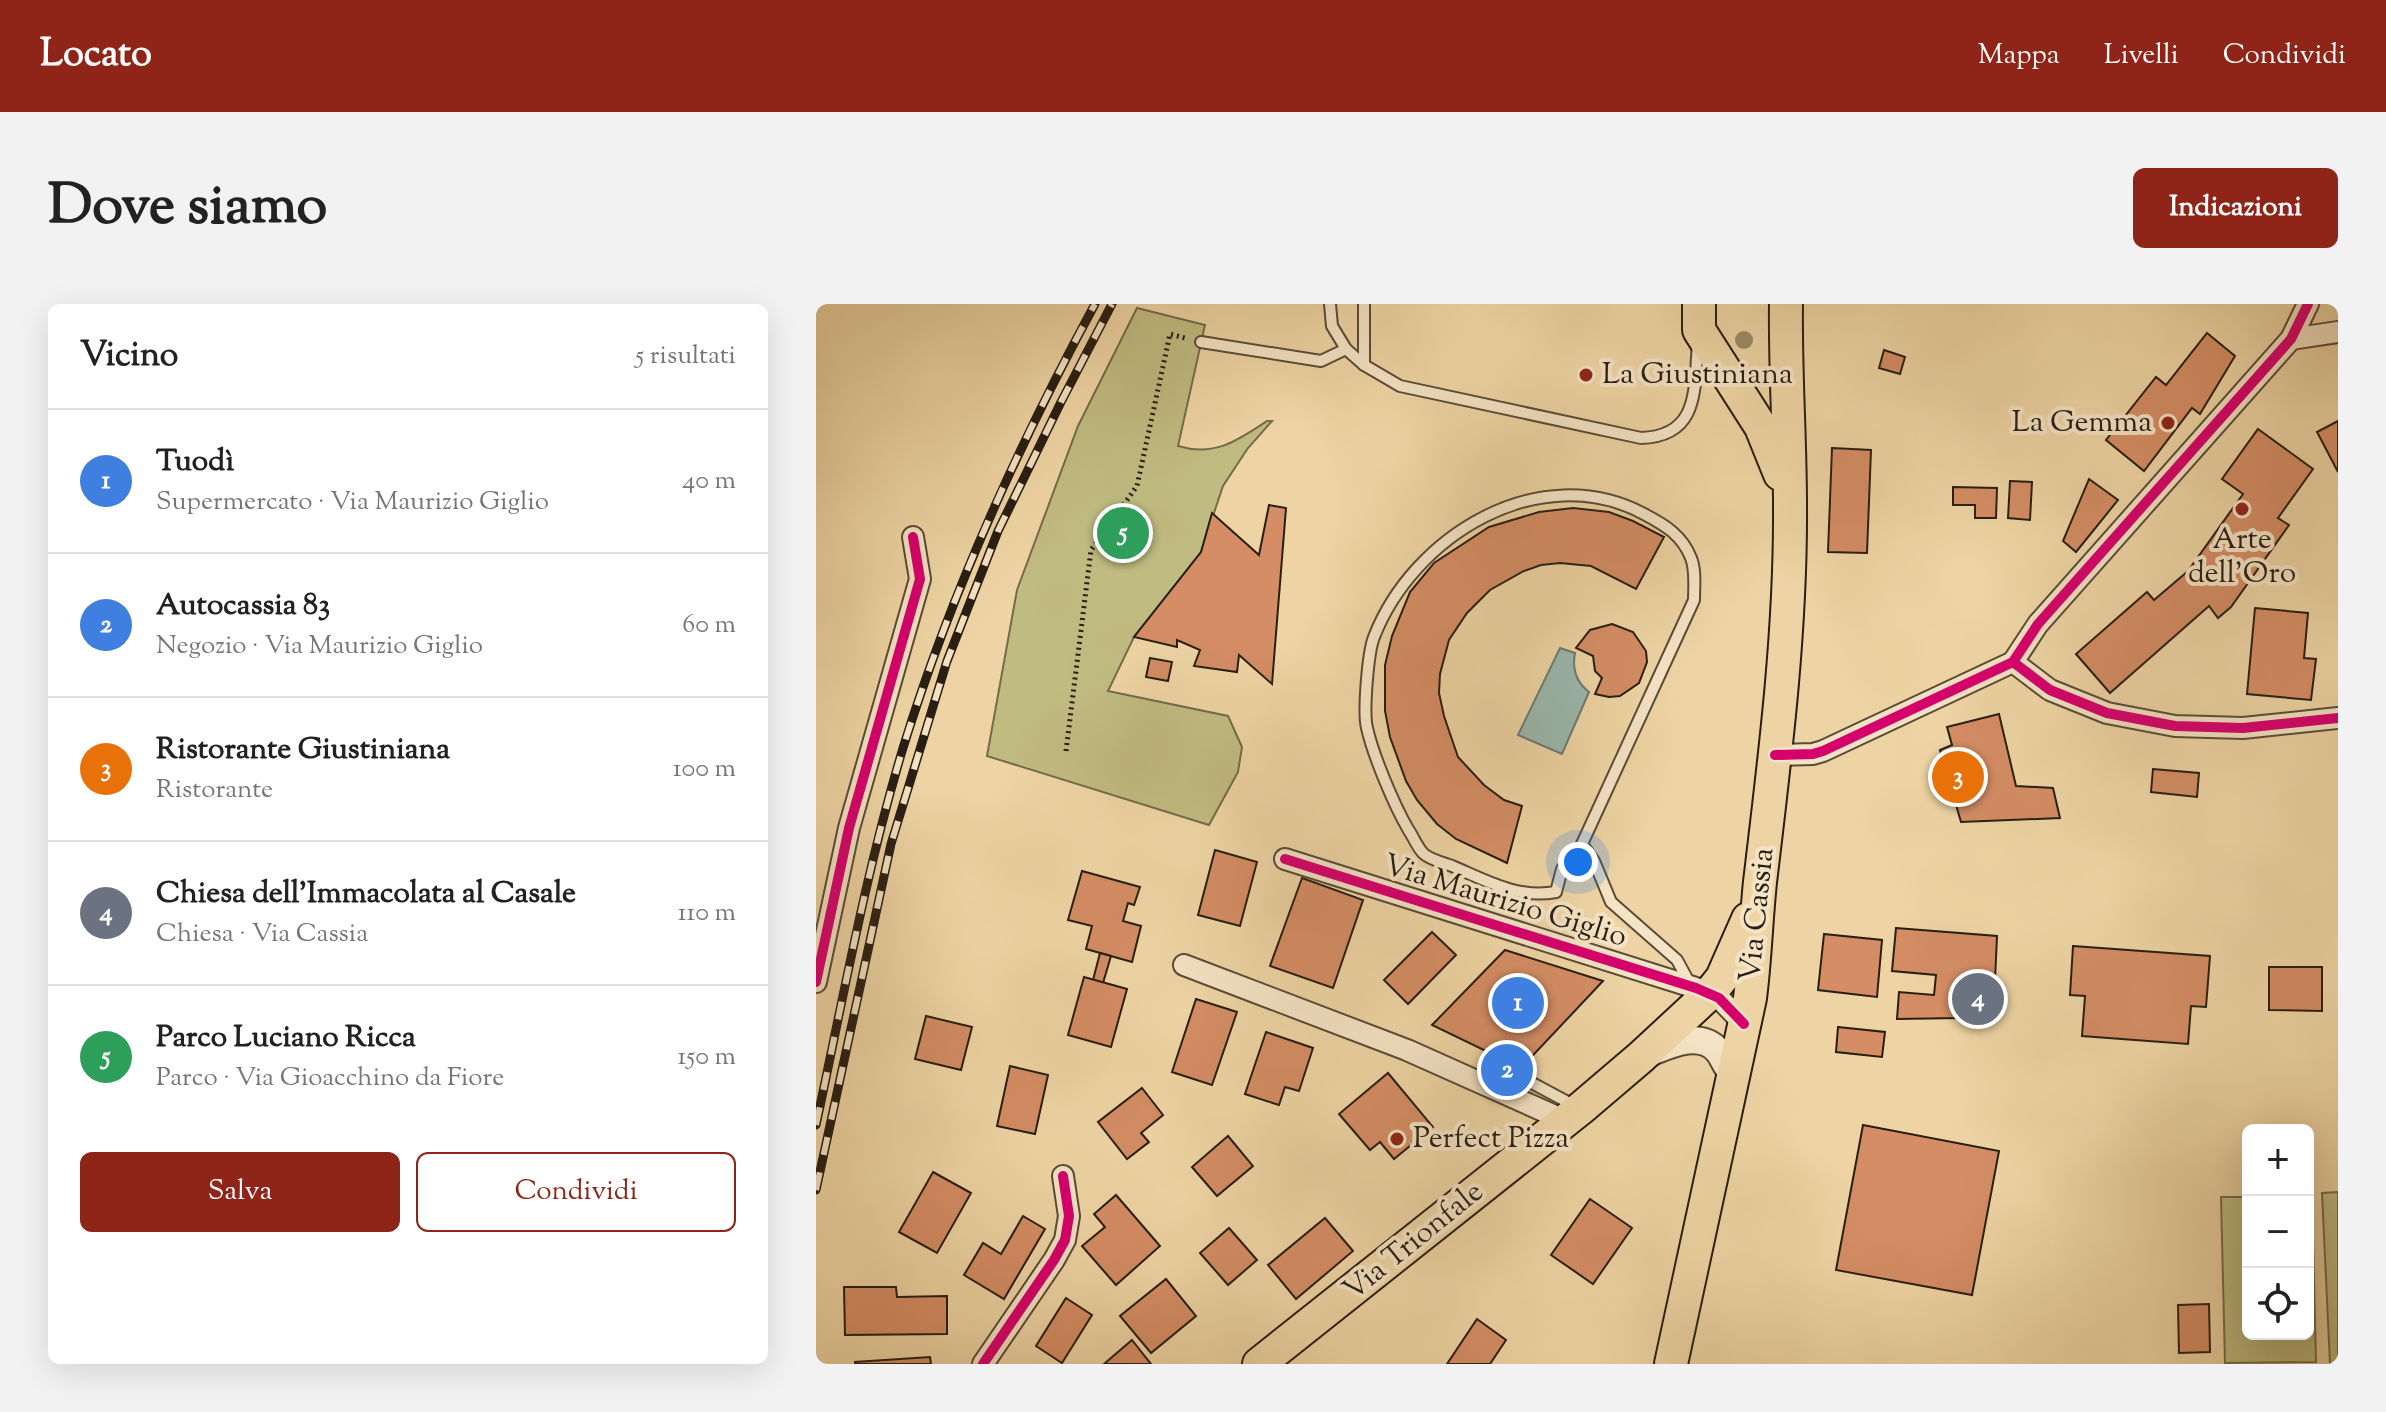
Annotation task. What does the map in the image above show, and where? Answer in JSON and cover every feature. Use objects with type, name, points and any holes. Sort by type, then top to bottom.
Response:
[{"type":"main road","name":"Via Cassia","points":[[1671,1364],[1744,1024],[1757,943],[1786,626],[1790,506],[1786,304]]},
{"type":"main road","name":"Via Cassia","points":[[1699,317],[1713,355],[1725,368],[1761,427],[1790,506]]},
{"type":"main road","points":[[1725,368],[1739,374],[1763,372],[1776,362],[1785,342]]},
{"type":"main road","name":"Via Trionfale","points":[[1259,1364],[1573,1115],[1641,1057],[1701,990],[1722,978],[1760,886]]},
{"type":"street","points":[[1775,755],[1823,751],[2013,662],[2038,624],[2291,339],[2308,304]]},
{"type":"street","points":[[2291,339],[2338,332]]},
{"type":"street","points":[[816,982],[849,828],[920,579],[913,537]]},
{"type":"street","points":[[2013,662],[2050,690],[2107,713],[2175,726],[2243,728],[2338,718]]},
{"type":"street","name":"Via Maurizio Giglio","points":[[1285,859],[1701,990]]},
{"type":"street","points":[[1184,965],[1573,1115]]},
{"type":"street","points":[[1701,990],[1719,998],[1744,1024]]},
{"type":"street","name":"Via Trionfale","points":[[1641,1057],[1676,1043],[1699,1040],[1717,1049],[1732,1072]]},
{"type":"street","points":[[983,1364],[1065,1240],[1069,1216],[1063,1176]]},
{"type":"lane","points":[[1330,304],[1332,326],[1346,349],[1364,365],[1400,386],[1641,438],[1669,433],[1691,411],[1699,317]]},
{"type":"lane","points":[[1364,304],[1364,365]]},
{"type":"lane","points":[[1201,342],[1321,361],[1346,349]]},
{"type":"lane","points":[[1560,494],[1604,498],[1635,508],[1669,526],[1693,562],[1694,600],[1582,844],[1562,869],[1556,892],[1537,896],[1512,892],[1424,854],[1397,811],[1366,726],[1373,639],[1398,593],[1427,557],[1467,526],[1506,506],[1560,494]]},
{"type":"lane","points":[[1582,844],[1594,861],[1611,902],[1677,960],[1701,990]]},
{"type":"lane","points":[[1517,1075],[1573,1115]]},
{"type":"path","points":[[1066,751],[1091,550],[1137,486],[1170,334],[1201,342]]},
{"type":"shaded area","points":[[1137,308],[1205,325],[1178,446],[1203,450],[1214,448],[1235,441],[1272,421],[1248,448],[1223,486],[1201,552],[1134,637],[1108,691],[1228,716],[1242,747],[1238,772],[1209,825],[987,756],[1017,590],[1078,426]]},
{"type":"shaded area","points":[[1560,648],[1575,653],[1576,675],[1589,692],[1562,754],[1518,735]]},
{"type":"shaded area","points":[[2338,1192],[2338,1364],[2330,1364],[2322,1193]]},
{"type":"shaded area","points":[[2221,1197],[2242,1197],[2242,1340],[2314,1340],[2314,1278],[2316,1362],[2225,1363]]},
{"type":"building","points":[[2207,333],[2235,356],[2200,414],[2192,408],[2144,471],[2106,440],[2156,377],[2166,385]]},
{"type":"building","points":[[1884,350],[1905,357],[1900,374],[1879,368]]},
{"type":"building","points":[[2338,421],[2338,472],[2317,432]]},
{"type":"building","points":[[2258,429],[2313,469],[2278,518],[2289,525],[2231,607],[2218,618],[2209,606],[2110,693],[2076,654],[2147,592],[2154,600],[2188,571],[2243,494],[2222,479]]},
{"type":"building","points":[[1832,448],[1871,450],[1867,553],[1828,552]]},
{"type":"building","points":[[2089,479],[2118,500],[2076,552],[2063,541]]},
{"type":"building","points":[[2010,481],[2032,482],[2030,520],[2008,518]]},
{"type":"building","points":[[1953,487],[1997,488],[1996,518],[1975,518],[1975,505],[1953,505]]},
{"type":"building","points":[[1269,505],[1286,508],[1272,684],[1239,655],[1237,672],[1194,666],[1200,650],[1177,640],[1177,647],[1134,637],[1201,552],[1212,513],[1259,555]]},
{"type":"building","points":[[1573,508],[1609,512],[1664,537],[1636,589],[1591,566],[1560,563],[1524,571],[1490,590],[1467,613],[1449,640],[1440,674],[1439,693],[1458,757],[1484,785],[1504,800],[1522,806],[1507,863],[1456,839],[1437,824],[1417,800],[1406,781],[1390,737],[1385,711],[1385,665],[1392,636],[1410,592],[1434,563],[1489,527],[1539,512]]},
{"type":"building","points":[[2255,608],[2308,613],[2304,658],[2316,659],[2311,700],[2247,694]]},
{"type":"building","points":[[1612,624],[1633,632],[1646,651],[1647,662],[1639,683],[1620,696],[1609,697],[1595,694],[1602,678],[1595,671],[1593,656],[1576,648],[1590,630]]},
{"type":"building","points":[[1150,658],[1172,662],[1168,681],[1146,677]]},
{"type":"building","points":[[1999,714],[2016,786],[2053,788],[2060,818],[1961,822],[1940,750],[1952,745],[1947,727]]},
{"type":"building","points":[[2153,769],[2199,773],[2197,797],[2151,792]]},
{"type":"building","points":[[1215,850],[1257,862],[1240,926],[1198,915]]},
{"type":"building","points":[[1082,871],[1140,887],[1134,905],[1128,903],[1123,921],[1141,926],[1132,962],[1086,949],[1092,926],[1068,920]]},
{"type":"building","points":[[1302,878],[1363,900],[1333,988],[1270,966]]},
{"type":"building","points":[[1896,928],[1997,936],[1995,980],[1961,977],[1960,1018],[1897,1019],[1899,992],[1934,995],[1936,975],[1892,971]]},
{"type":"building","points":[[1432,932],[1456,955],[1408,1004],[1384,980]]},
{"type":"building","points":[[1824,934],[1882,940],[1877,997],[1818,990]]},
{"type":"building","points":[[2073,946],[2210,956],[2206,1007],[2191,1006],[2188,1044],[2082,1036],[2085,996],[2070,995]]},
{"type":"building","points":[[1505,950],[1603,981],[1521,1068],[1432,1025]]},
{"type":"building","points":[[1100,953],[1111,956],[1103,983],[1093,980]]},
{"type":"building","points":[[2269,967],[2322,967],[2322,1011],[2269,1010]]},
{"type":"building","points":[[1084,977],[1127,989],[1111,1047],[1068,1035]]},
{"type":"building","points":[[1961,977],[1995,980],[1994,1021],[1960,1018]]},
{"type":"building","points":[[1196,999],[1237,1012],[1212,1085],[1172,1072]]},
{"type":"building","points":[[926,1016],[972,1027],[961,1070],[915,1059]]},
{"type":"building","points":[[1838,1027],[1885,1032],[1882,1057],[1836,1052]]},
{"type":"building","points":[[1266,1032],[1313,1048],[1299,1091],[1285,1087],[1279,1105],[1245,1094]]},
{"type":"building","points":[[1010,1066],[1048,1075],[1035,1134],[997,1126]]},
{"type":"building","points":[[1388,1073],[1433,1127],[1394,1159],[1380,1142],[1370,1150],[1339,1114]]},
{"type":"building","points":[[1142,1088],[1163,1115],[1141,1133],[1149,1142],[1127,1159],[1098,1122]]},
{"type":"building","points":[[1863,1125],[1999,1151],[1972,1295],[1836,1270]]},
{"type":"building","points":[[1228,1136],[1253,1166],[1217,1196],[1192,1167]]},
{"type":"building","points":[[933,1172],[971,1193],[937,1253],[899,1232]]},
{"type":"building","points":[[1116,1195],[1160,1246],[1116,1285],[1082,1246],[1105,1227],[1094,1214]]},
{"type":"building","points":[[1590,1199],[1632,1228],[1593,1284],[1551,1255]]},
{"type":"building","points":[[1023,1216],[1045,1229],[1004,1299],[964,1275],[983,1243],[1001,1254]]},
{"type":"building","points":[[1325,1218],[1353,1251],[1296,1299],[1268,1265]]},
{"type":"building","points":[[1229,1228],[1257,1260],[1228,1285],[1200,1253]]},
{"type":"building","points":[[1166,1279],[1196,1316],[1151,1353],[1120,1316]]},
{"type":"building","points":[[844,1287],[896,1287],[897,1297],[947,1296],[947,1334],[845,1335]]},
{"type":"building","points":[[1066,1298],[1092,1315],[1062,1363],[1036,1346]]},
{"type":"building","points":[[2209,1304],[2210,1352],[2179,1353],[2178,1305]]},
{"type":"building","points":[[1477,1319],[1506,1340],[1490,1364],[1447,1364]]},
{"type":"building","points":[[1132,1340],[1151,1364],[1104,1364]]},
{"type":"building","points":[[930,1357],[931,1364],[855,1364],[855,1362]]},
{"type":"railway","points":[[816,1125],[878,841],[922,690],[988,521],[1039,411],[1095,304]]},
{"type":"railway","points":[[816,1190],[891,844],[947,661],[998,531],[1112,304]]},
{"type":"cycle path","points":[[1775,755],[1823,751],[2013,662],[2038,624],[2291,339],[2308,304]]},
{"type":"cycle path","points":[[816,982],[849,828],[920,579],[913,537]]},
{"type":"cycle path","points":[[2013,662],[2050,690],[2107,713],[2175,726],[2243,728],[2338,718]]},
{"type":"cycle path","points":[[1285,859],[1696,988],[1719,998],[1744,1024]]},
{"type":"cycle path","points":[[983,1364],[1065,1240],[1069,1216],[1063,1176]]},
{"type":"place","name":"La Giustiniana","points":[[1586,375]]},
{"type":"place","name":"La Gemma","points":[[2168,423]]},
{"type":"place","name":"Arte dell'Oro","points":[[2242,509]]},
{"type":"place","name":"Parco Luciano Ricca","points":[[1123,533]]},
{"type":"place","name":"Ristorante Giustiniana","points":[[1958,777]]},
{"type":"place","name":"Chiesa dell'Immacolata al Casale","points":[[1978,999]]},
{"type":"place","name":"Tuodì","points":[[1518,1003]]},
{"type":"place","name":"Autocassia 83","points":[[1507,1070]]},
{"type":"place","name":"Perfect Pizza","points":[[1397,1139]]}]
